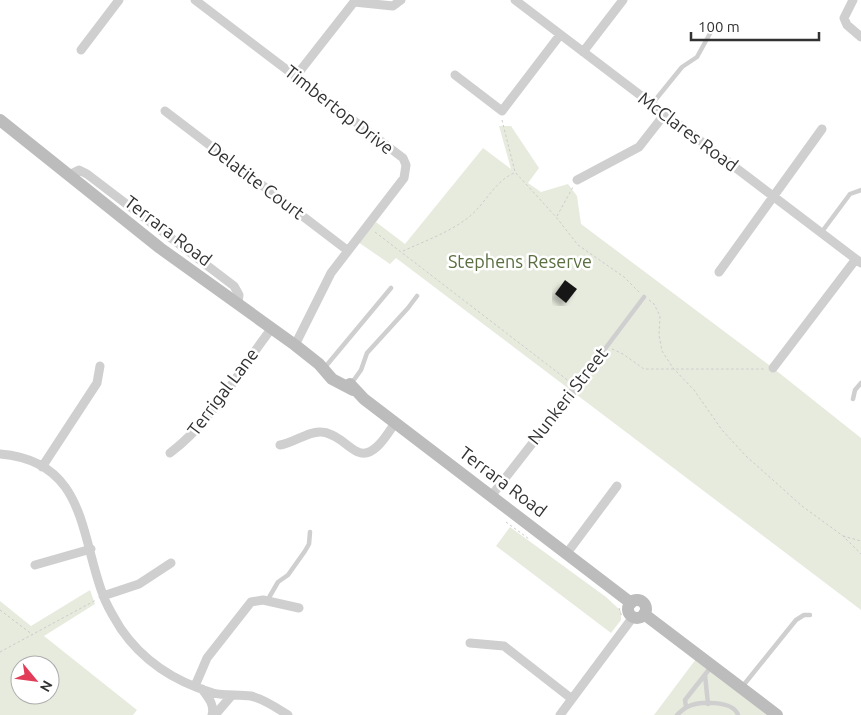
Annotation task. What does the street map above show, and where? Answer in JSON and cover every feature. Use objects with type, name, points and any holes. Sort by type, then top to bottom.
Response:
[{"type":"main road","name":"Terrara Road","points":[[0,120],[160,248],[295,345],[323,366],[332,379],[351,388],[567,553],[631,603],[629,611],[639,615]]},
{"type":"main road","points":[[639,615],[709,670],[741,688],[777,715]]},
{"type":"street","points":[[80,50],[119,0]]},
{"type":"street","name":"Timbertop Drive","points":[[195,0],[403,158],[406,165],[404,178],[331,273],[295,345]]},
{"type":"street","points":[[296,76],[354,2],[392,6],[401,0]]},
{"type":"street","name":"McClares Road","points":[[515,0],[664,115],[859,261]]},
{"type":"street","points":[[584,52],[623,0]]},
{"type":"street","points":[[854,0],[844,18],[847,25],[861,37]]},
{"type":"street","points":[[455,75],[502,111],[560,35]]},
{"type":"street","name":"Delatite Court","points":[[165,111],[347,250]]},
{"type":"street","points":[[577,180],[639,147],[664,115]]},
{"type":"street","points":[[719,272],[822,129]]},
{"type":"street","points":[[773,368],[859,261]]},
{"type":"street","name":"Terrigal Lane","points":[[170,453],[188,439],[227,392],[243,365],[272,328]]},
{"type":"street","points":[[42,467],[96,383],[100,366]]},
{"type":"street","name":"Nunkeri Street","points":[[492,495],[576,387]]},
{"type":"street","points":[[280,445],[292,443],[314,432],[322,432],[333,435],[359,453],[368,453],[377,446],[396,423]]},
{"type":"street","points":[[0,454],[22,459],[42,467],[54,476],[73,499],[80,512],[103,596],[122,630],[141,652],[162,670],[198,687],[214,693],[251,696],[267,702],[288,715]]},
{"type":"street","points":[[567,553],[617,486]]},
{"type":"street","points":[[35,565],[91,549]]},
{"type":"street","points":[[103,596],[138,584],[170,563]]},
{"type":"street","points":[[198,687],[207,658],[251,602],[267,601],[299,608]]},
{"type":"street","points":[[560,715],[639,615]]},
{"type":"street","points":[[470,643],[504,646],[572,699]]},
{"type":"street","points":[[198,687],[209,698],[214,709],[214,715]]},
{"type":"street","points":[[214,715],[232,695]]},
{"type":"lane","points":[[651,105],[682,67],[697,57],[713,28]]},
{"type":"lane","points":[[821,233],[850,194],[861,190]]},
{"type":"lane","points":[[323,366],[391,288]]},
{"type":"lane","points":[[351,388],[361,370],[367,353],[417,296]]},
{"type":"lane","name":"Nunkeri Street","points":[[576,387],[644,297]]},
{"type":"lane","points":[[853,399],[854,390],[861,383]]},
{"type":"lane","points":[[267,601],[278,582],[288,575],[305,551],[309,544],[310,532]]},
{"type":"lane","points":[[741,688],[796,620],[804,615],[810,615]]},
{"type":"lane","points":[[708,704],[709,670]]},
{"type":"lane","points":[[686,707],[686,700],[709,670]]},
{"type":"lane","points":[[677,715],[686,707],[708,704],[729,706],[737,710],[738,715]]},
{"type":"path","points":[[502,111],[503,131],[515,172],[556,216],[578,244],[624,277],[654,304],[660,316],[659,335],[662,351],[673,368],[694,390],[722,430],[746,456],[802,506],[842,536],[861,554]]},
{"type":"path","points":[[402,252],[447,230],[470,216],[499,183],[515,172]]},
{"type":"path","points":[[556,216],[577,180]]},
{"type":"path","points":[[367,226],[576,387]]},
{"type":"path","points":[[605,349],[623,354],[644,369],[673,368],[707,371],[773,368]]},
{"type":"path","points":[[842,536],[861,541]]},
{"type":"path","points":[[0,652],[33,636],[103,596]]},
{"type":"path","points":[[0,610],[33,636]]},
{"type":"green space","name":"Stephens Reserve","points":[[499,126],[511,126],[539,168],[528,183],[541,192],[568,184],[577,196],[581,224],[773,368],[861,438],[861,610],[396,258],[390,264],[358,242],[376,222],[405,244],[483,148],[511,169]]},
{"type":"green space","points":[[510,527],[606,597],[621,611],[621,620],[611,633],[496,546]]},
{"type":"green space","points":[[90,590],[95,604],[44,636],[137,710],[133,715],[0,715],[0,601],[31,626]]},
{"type":"green space","points":[[696,659],[768,715],[654,715]]},
{"type":"building","points":[[565,280],[577,289],[566,303],[555,294]]}]
